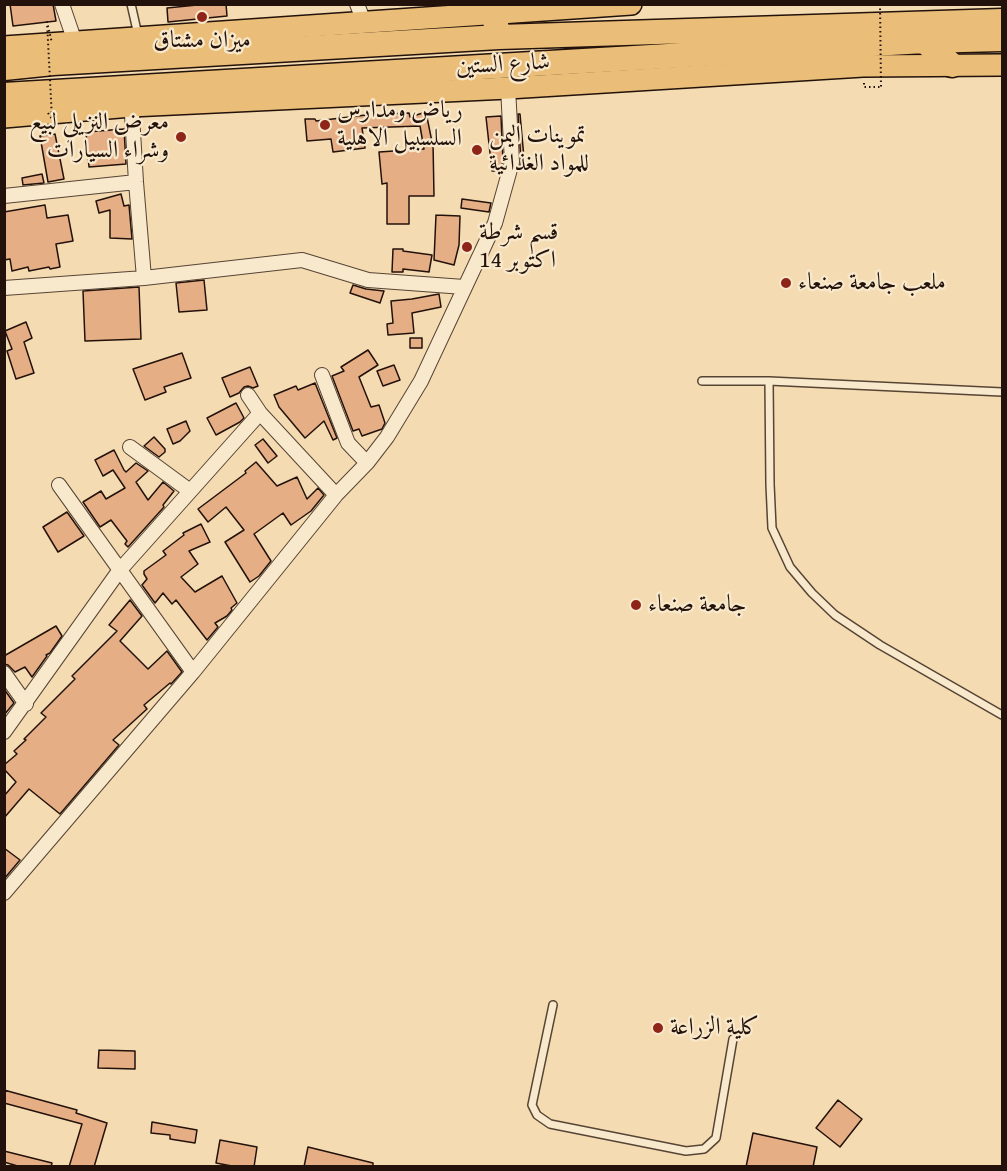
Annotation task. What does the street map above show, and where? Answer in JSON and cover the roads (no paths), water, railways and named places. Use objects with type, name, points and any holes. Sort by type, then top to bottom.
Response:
[{"type":"highway","points":[[492,9],[499,37]]},
{"type":"highway","name":"شارع الستين","points":[[4,68],[54,63],[139,48],[1002,21]]},
{"type":"highway","name":"شارع الستين","points":[[4,95],[130,97],[482,78],[924,41],[1002,39]]},
{"type":"highway","points":[[924,41],[952,65]]},
{"type":"main road","name":"شارع الستين","points":[[4,47],[75,42],[139,48],[360,13],[631,4]]},
{"type":"main road","name":"شارع الستين","points":[[482,78],[508,88],[863,66],[1002,65]]},
{"type":"main road","name":"شارع الستين","points":[[4,117],[48,113],[130,97]]},
{"type":"street","points":[[62,4],[75,42]]},
{"type":"street","points":[[4,893],[193,672],[336,495],[367,463],[387,437],[421,381],[495,223],[512,162],[508,88]]},
{"type":"street","points":[[130,97],[144,278]]},
{"type":"street","points":[[4,196],[136,182]]},
{"type":"street","points":[[4,288],[144,278],[302,261],[368,280],[464,287]]},
{"type":"street","points":[[322,375],[348,442],[367,463]]},
{"type":"street","points":[[248,395],[260,413],[336,495]]},
{"type":"street","points":[[4,732],[119,571],[260,413]]},
{"type":"street","points":[[130,447],[190,491]]},
{"type":"street","points":[[59,485],[193,672]]},
{"type":"street","points":[[4,673],[26,704]]},
{"type":"lane","points":[[131,4],[139,48]]},
{"type":"lane","points":[[702,381],[769,381],[1002,392]]},
{"type":"lane","points":[[769,381],[772,528],[790,567],[812,593],[836,615],[880,645],[1002,715]]},
{"type":"lane","points":[[553,1005],[532,1105],[537,1115],[550,1124],[686,1151],[704,1149],[716,1138],[733,1039]]},
{"type":"place","name":"ميزان مشتاق","points":[[202,17]]},
{"type":"place","name":"رياض ومدارس السلسبيل الاهلية","points":[[325,125]]},
{"type":"place","name":"معرض النزيلي لبيع وشراء السيارات","points":[[181,137]]},
{"type":"place","name":"تموينات اليمن للمواد الغذائية","points":[[477,150]]},
{"type":"place","name":"قسم شرطة 14 اكتوبر","points":[[467,247]]},
{"type":"place","name":"ملعب جامعة صنعاء","points":[[786,283]]},
{"type":"place","name":"جامعة صنعاء","points":[[636,605]]},
{"type":"place","name":"كلية الزراعة","points":[[658,1028]]}]
